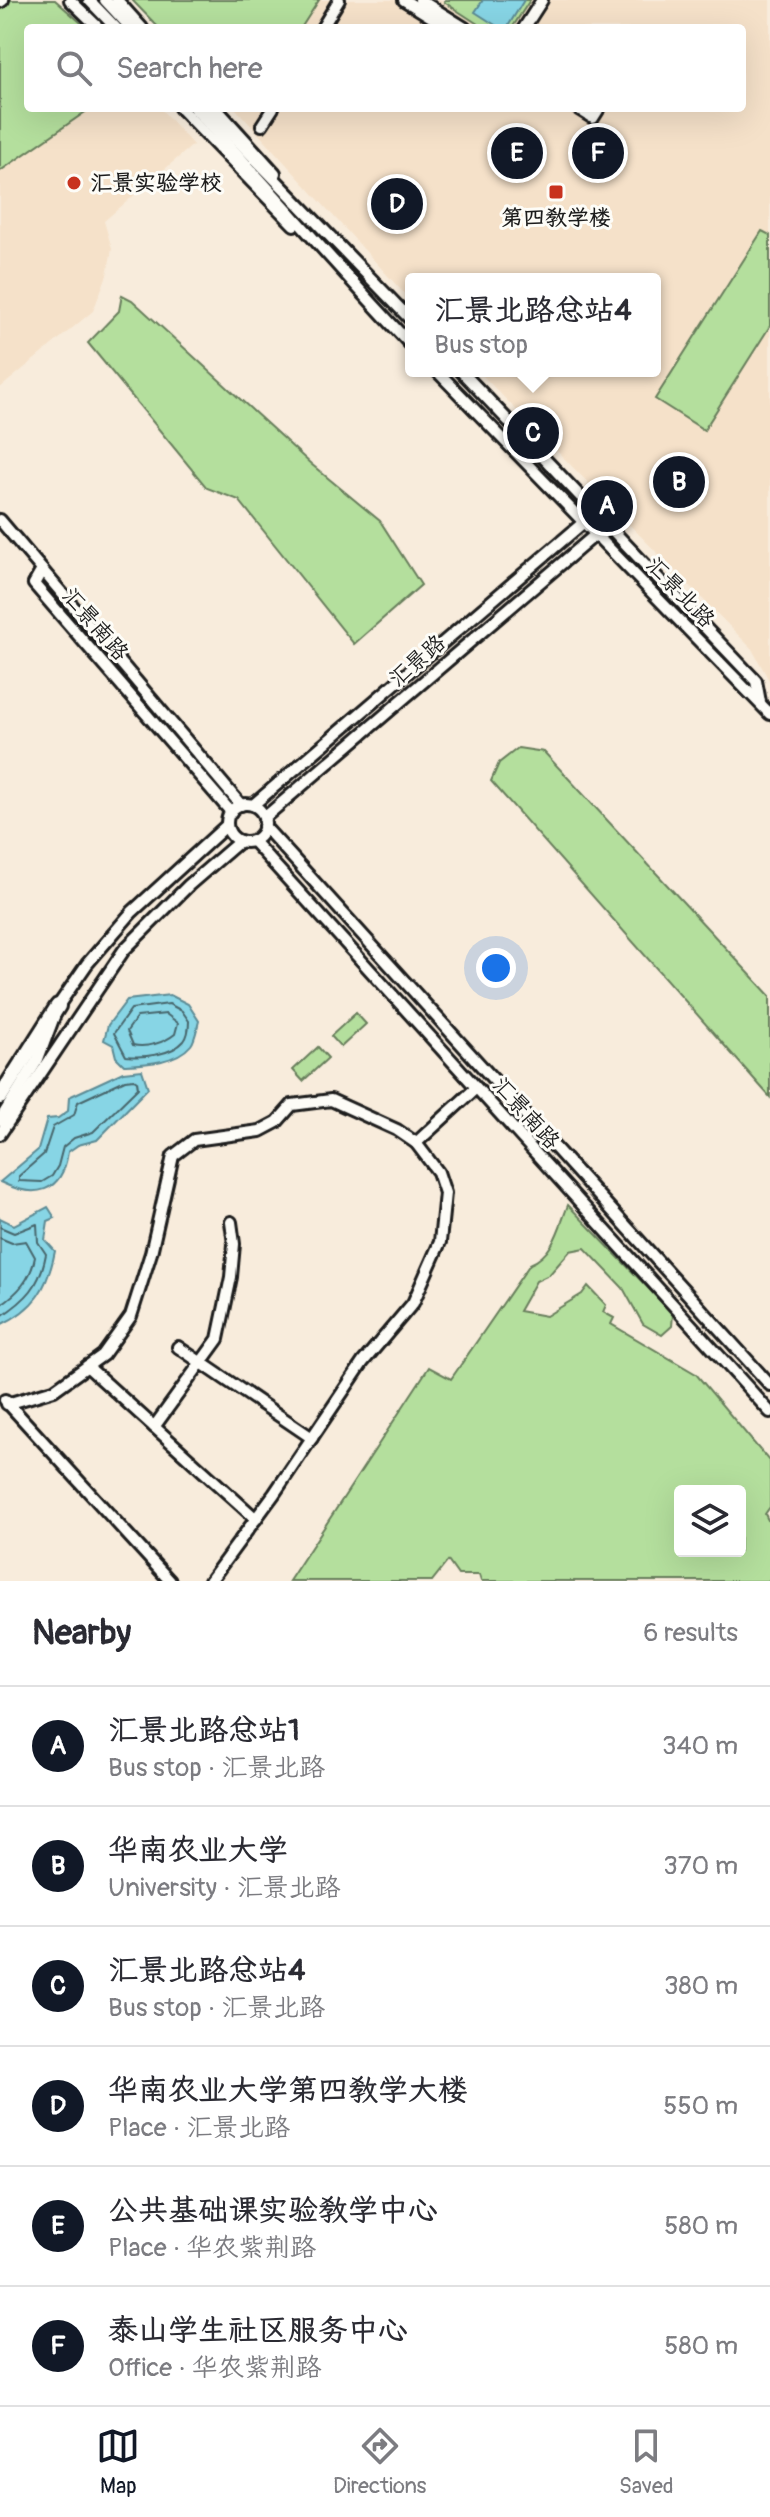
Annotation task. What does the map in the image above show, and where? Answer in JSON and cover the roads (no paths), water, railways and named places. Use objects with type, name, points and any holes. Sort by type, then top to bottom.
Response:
[{"type":"highway","points":[[0,1097],[58,1006]]},
{"type":"street","points":[[70,0],[95,24]]},
{"type":"street","points":[[89,0],[112,24]]},
{"type":"street","points":[[105,0],[127,24]]},
{"type":"street","points":[[117,0],[138,24]]},
{"type":"street","points":[[324,24],[339,0]]},
{"type":"street","points":[[404,0],[431,7],[446,24]]},
{"type":"street","points":[[420,0],[459,24]]},
{"type":"street","points":[[527,24],[542,0]]},
{"type":"street","points":[[184,112],[405,339]]},
{"type":"street","points":[[202,112],[330,260]]},
{"type":"street","points":[[202,112],[405,314]]},
{"type":"street","points":[[220,112],[265,161],[299,207]]},
{"type":"street","points":[[262,125],[270,112]]},
{"type":"street","name":"汇景北路","points":[[443,377],[770,714]]},
{"type":"street","name":"汇景北路","points":[[467,377],[756,681],[760,704]]},
{"type":"street","points":[[595,535],[599,515]]},
{"type":"street","name":"汇景路","points":[[247,805],[584,522],[599,515]]},
{"type":"street","name":"汇景南路","points":[[0,520],[247,805]]},
{"type":"street","name":"汇景路","points":[[264,822],[595,535]]},
{"type":"street","name":"汇景南路","points":[[42,570],[34,584],[231,812]]},
{"type":"street","points":[[0,1120],[38,1059],[58,1006],[87,964],[132,912],[227,825],[231,812],[247,805],[264,822],[253,841],[240,841],[231,835],[227,825]]},
{"type":"street","name":"汇景南路","points":[[264,822],[770,1385]]},
{"type":"street","points":[[0,1134],[124,950],[189,885],[240,841]]},
{"type":"street","name":"汇景南路","points":[[253,841],[770,1412]]},
{"type":"street","points":[[416,1143],[476,1088]]},
{"type":"street","points":[[170,1581],[6,1402],[54,1390],[103,1355],[131,1316],[151,1253],[173,1156],[194,1140],[260,1131],[277,1122],[292,1105],[331,1100],[397,1130],[416,1143],[438,1172],[445,1193],[440,1242],[413,1303],[363,1362],[210,1581]]},
{"type":"street","points":[[154,1427],[218,1339],[234,1244],[231,1222]]},
{"type":"street","points":[[178,1347],[312,1438]]},
{"type":"street","points":[[87,1366],[256,1519]]},
{"type":"water","points":[[483,0],[524,0],[509,24],[494,24],[475,12]]},
{"type":"water","points":[[170,995],[188,1004],[199,1021],[191,1045],[169,1059],[124,1065],[116,1057],[113,1045],[104,1040],[108,1025],[127,1000]]},
{"type":"water","points":[[142,1070],[148,1088],[97,1140],[78,1145],[68,1152],[60,1177],[53,1184],[35,1191],[0,1182],[38,1150],[47,1119],[58,1118],[68,1111],[69,1097],[123,1072]]},
{"type":"water","points":[[48,1207],[55,1218],[48,1221],[45,1240],[55,1251],[44,1286],[22,1312],[0,1325],[0,1218],[14,1225]]},
{"type":"place","name":"公共基础课实验教学中心","points":[[517,153]]},
{"type":"place","name":"泰山学生社区服务中心","points":[[598,153]]},
{"type":"place","name":"汇景实验学校","points":[[74,183]]},
{"type":"place","name":"第四教学楼","points":[[556,192]]},
{"type":"place","name":"华南农业大学第四教学大楼","points":[[397,204]]},
{"type":"place","name":"汇景北路总站4","points":[[533,433]]},
{"type":"place","name":"华南农业大学","points":[[679,482]]},
{"type":"place","name":"汇景北路总站1","points":[[607,506]]}]
